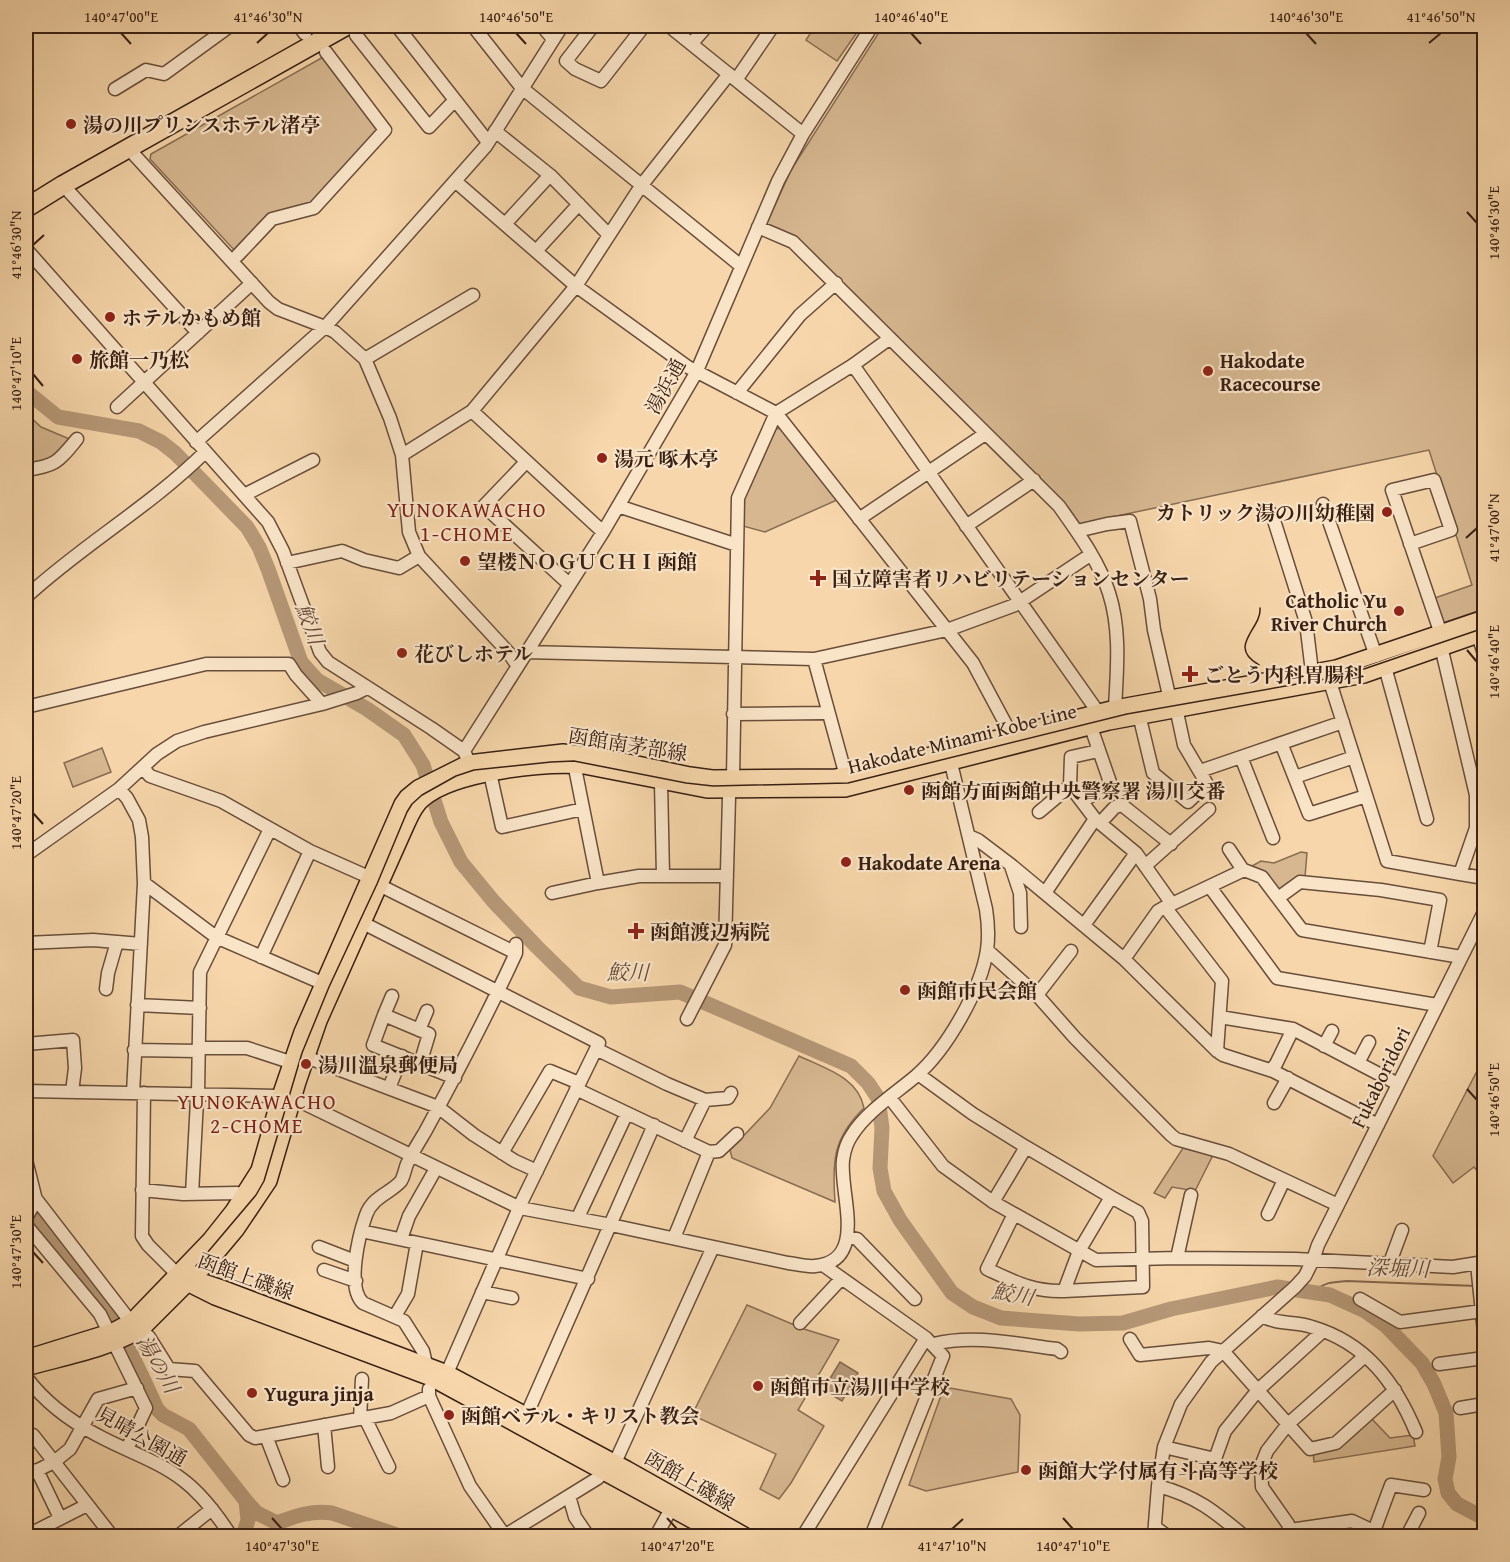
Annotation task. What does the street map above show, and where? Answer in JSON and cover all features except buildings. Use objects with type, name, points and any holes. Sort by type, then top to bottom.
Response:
[{"type":"highway","points":[[26,208],[63,184],[128,148],[351,30]]},
{"type":"main road","name":"Hakodate Minami Kobe Line","points":[[376,882],[402,804],[407,797],[440,783],[468,763],[490,773],[564,765],[573,759],[699,789],[731,784],[845,789],[1012,741],[1097,723],[1330,682],[1440,639],[1485,618]]},
{"type":"main road","name":"Hakodate Minami Kobe Line","points":[[1440,639],[1481,634]]},
{"type":"main road","name":"Hakodate Minami Kobe Line","points":[[1097,723],[1115,708],[1381,661]]},
{"type":"main road","name":"函館南茅部線","points":[[468,763],[599,756],[731,784],[846,776],[950,757]]},
{"type":"main road","points":[[163,1309],[259,1170],[286,1097],[306,1057],[333,988],[363,923],[376,882]]},
{"type":"main road","points":[[26,1358],[123,1332],[186,1278],[210,1261],[236,1230],[269,1181],[299,1041],[322,983],[376,882]]},
{"type":"main road","points":[[26,1368],[123,1332],[175,1303],[217,1292],[210,1261]]},
{"type":"main road","name":"函館上磯線","points":[[186,1278],[217,1292],[428,1371],[746,1536]]},
{"type":"main road","name":"函館上磯線","points":[[428,1371],[447,1373],[523,1422]]},
{"type":"main road","name":"函館上磯線","points":[[610,1467],[671,1509],[721,1536]]},
{"type":"street","points":[[115,89],[146,70],[164,74],[230,26]]},
{"type":"street","points":[[397,26],[455,100],[491,137],[549,175],[609,235]]},
{"type":"street","points":[[472,26],[522,88],[741,266]]},
{"type":"street","points":[[542,26],[553,39]]},
{"type":"street","points":[[196,442],[325,327],[455,181],[491,137],[562,26]]},
{"type":"street","points":[[593,26],[566,60],[575,69],[601,81],[644,26]]},
{"type":"street","points":[[669,26],[803,134]]},
{"type":"street","points":[[692,43],[707,26]]},
{"type":"street","points":[[402,454],[472,411],[576,286],[641,186],[773,26]]},
{"type":"street","name":"湯浜通","points":[[468,763],[517,665],[603,532],[696,373],[778,181],[803,134],[872,26]]},
{"type":"street","points":[[351,30],[429,127],[455,100]]},
{"type":"street","points":[[237,256],[272,219],[314,208],[385,130],[326,52]]},
{"type":"street","points":[[128,148],[278,309],[335,332],[365,359],[390,418],[402,454],[409,532],[419,556],[508,652],[517,665]]},
{"type":"street","points":[[505,224],[549,175]]},
{"type":"street","points":[[455,181],[576,286],[696,373],[776,413],[973,663],[1012,741]]},
{"type":"street","points":[[63,184],[198,333]]},
{"type":"street","points":[[536,251],[579,204]]},
{"type":"street","points":[[758,227],[793,242],[1059,506],[1077,531],[1109,594],[1117,641],[1115,708]]},
{"type":"street","points":[[26,249],[145,381],[196,442],[202,456],[243,495],[273,530],[320,652],[328,662],[362,691],[468,763]]},
{"type":"street","points":[[117,407],[252,283]]},
{"type":"street","points":[[737,393],[800,315],[836,283]]},
{"type":"street","points":[[365,359],[473,295]]},
{"type":"street","points":[[687,1019],[725,945],[738,498],[776,413],[853,365],[889,339]]},
{"type":"street","points":[[853,365],[1020,602],[1097,723],[1098,751],[1112,785],[1082,801]]},
{"type":"street","points":[[472,411],[603,532]]},
{"type":"street","points":[[859,519],[985,434]]},
{"type":"street","points":[[26,470],[47,468],[61,459],[77,439]]},
{"type":"street","points":[[26,597],[50,574],[202,456]]},
{"type":"street","points":[[243,495],[313,460]]},
{"type":"street","points":[[526,462],[484,506],[569,584]]},
{"type":"street","points":[[966,526],[1034,480]]},
{"type":"street","points":[[1410,544],[1451,530],[1434,480],[1392,490],[1440,639],[1476,795],[1476,828],[1460,874]]},
{"type":"street","points":[[1323,504],[1381,661],[1427,819]]},
{"type":"street","points":[[618,506],[737,545]]},
{"type":"street","points":[[1272,514],[1306,622],[1312,672]]},
{"type":"street","points":[[1077,531],[1130,521],[1150,599],[1154,630],[1168,691]]},
{"type":"street","points":[[287,563],[342,551],[364,560],[399,568],[419,556]]},
{"type":"street","points":[[525,652],[814,658],[947,630],[1020,602],[1090,555]]},
{"type":"street","points":[[1481,634],[1485,654]]},
{"type":"street","points":[[814,658],[846,776]]},
{"type":"street","points":[[26,707],[206,664],[289,664],[296,675],[327,702]]},
{"type":"street","points":[[1330,682],[1387,861],[1485,878]]},
{"type":"street","points":[[26,855],[119,789],[157,754],[177,741],[362,691]]},
{"type":"street","points":[[733,714],[823,713]]},
{"type":"street","points":[[1141,723],[1153,773],[1188,802],[1207,784],[1184,745],[1178,717]]},
{"type":"street","points":[[1200,771],[1343,723]]},
{"type":"street","points":[[1281,743],[1309,814],[1366,795]]},
{"type":"street","points":[[1098,751],[1071,757],[1070,786],[1098,821],[1136,853],[1169,906],[1222,981],[1217,1051]]},
{"type":"street","points":[[26,1091],[138,1093],[198,1097],[286,1097],[302,1101],[520,1208],[788,1263],[823,1265],[840,1253],[848,1237],[843,1159],[851,1136],[869,1116],[918,1074],[938,1053],[953,1031],[977,981],[987,950],[986,909],[950,757]]},
{"type":"street","points":[[1241,757],[1273,838]]},
{"type":"street","points":[[1294,777],[1354,758]]},
{"type":"street","points":[[573,759],[598,882]]},
{"type":"street","points":[[143,768],[150,776],[221,801],[310,851],[516,949],[498,992],[399,1183],[376,1200],[367,1213],[355,1261],[356,1281],[361,1302],[406,1323],[423,1351],[428,1371],[429,1396],[470,1486],[504,1536],[569,1496],[610,1467],[618,1456],[713,1247]]},
{"type":"street","points":[[490,773],[502,827],[583,809]]},
{"type":"street","points":[[662,782],[663,876]]},
{"type":"street","points":[[1038,812],[1070,786]]},
{"type":"street","points":[[119,789],[127,798],[139,820],[142,837],[144,883],[134,1050],[138,1093],[142,1236],[148,1245],[186,1278]]},
{"type":"street","points":[[1045,893],[1098,821],[1115,807],[1122,805],[1171,844]]},
{"type":"street","points":[[1145,866],[1209,808]]},
{"type":"street","points":[[192,1194],[198,1097],[200,972],[270,829]]},
{"type":"street","points":[[969,836],[978,840],[1011,865],[1124,959],[1217,1051],[1271,1070],[1377,1125]]},
{"type":"street","points":[[1229,849],[1243,870],[1262,877],[1302,930],[1461,957]]},
{"type":"street","points":[[261,957],[310,851]]},
{"type":"street","points":[[1084,925],[1136,853]]},
{"type":"street","points":[[1011,865],[1020,893],[1021,927]]},
{"type":"street","points":[[1124,959],[1158,911],[1243,870]]},
{"type":"street","points":[[552,893],[598,882],[639,876],[727,876]]},
{"type":"street","points":[[1278,898],[1300,882],[1381,890],[1440,900],[1430,952]]},
{"type":"street","points":[[144,883],[216,937],[322,983]]},
{"type":"street","points":[[1210,887],[1277,978],[1437,1005]]},
{"type":"street","name":"Fukaboridori","points":[[1154,1532],[1164,1447],[1181,1404],[1203,1373],[1223,1351],[1305,1276],[1377,1125],[1485,912]]},
{"type":"street","points":[[363,923],[599,1043],[496,1260],[447,1373]]},
{"type":"street","points":[[26,943],[93,940],[141,944]]},
{"type":"street","points":[[106,989],[117,942]]},
{"type":"street","points":[[987,950],[1037,995],[1075,1038],[1171,1135],[1229,1154],[1338,1204]]},
{"type":"street","points":[[1037,995],[1071,951]]},
{"type":"street","points":[[392,996],[373,1045],[455,1078]]},
{"type":"street","points":[[137,1005],[200,1008]]},
{"type":"street","points":[[419,1030],[427,1011]]},
{"type":"street","points":[[384,1015],[429,1034],[420,1065]]},
{"type":"street","points":[[1220,1017],[1293,1029],[1398,1084]]},
{"type":"street","points":[[1271,1070],[1293,1029]]},
{"type":"street","points":[[1324,1046],[1332,1031]]},
{"type":"street","points":[[26,1044],[73,1040],[75,1068],[72,1092]]},
{"type":"street","points":[[1358,1064],[1369,1042]]},
{"type":"street","points":[[134,1050],[247,1048],[286,1061]]},
{"type":"street","points":[[596,1049],[705,1100],[728,1098],[731,1093]]},
{"type":"street","points":[[389,1088],[402,1056]]},
{"type":"street","points":[[306,1057],[438,1107],[454,1121],[502,1153],[537,1171]]},
{"type":"street","points":[[502,1153],[550,1071],[627,1113],[709,1152],[719,1151],[737,1134]]},
{"type":"street","points":[[918,1074],[1026,1148],[1138,1212],[1142,1221],[1143,1287],[1046,1292],[1020,1285],[987,1269],[1014,1214]]},
{"type":"street","points":[[1274,1103],[1288,1078]]},
{"type":"street","points":[[889,1099],[943,1166],[993,1202],[1096,1260],[1178,1258],[1313,1260],[1445,1267],[1481,1263],[1479,1286],[1484,1321],[1400,1322],[1360,1299]]},
{"type":"street","points":[[685,1141],[705,1100]]},
{"type":"street","points":[[580,1213],[627,1113]]},
{"type":"street","points":[[523,1422],[654,1125]]},
{"type":"street","points":[[993,1202],[1026,1148]]},
{"type":"street","points":[[676,1233],[709,1152]]},
{"type":"street","points":[[26,1160],[35,1202],[26,1218]]},
{"type":"street","points":[[400,1239],[409,1216],[434,1172]]},
{"type":"street","points":[[1268,1214],[1284,1180]]},
{"type":"street","points":[[26,1186],[123,1332],[137,1388],[146,1408],[127,1449]]},
{"type":"street","points":[[142,1190],[192,1194],[237,1193],[243,1196]]},
{"type":"street","points":[[1178,1258],[1191,1195]]},
{"type":"street","points":[[1064,1291],[1079,1251],[1111,1197]]},
{"type":"street","points":[[26,1225],[100,1314],[123,1332],[149,1337],[169,1369],[195,1371],[249,1435],[255,1438],[391,1413],[429,1396]]},
{"type":"street","points":[[1392,1257],[1402,1230]]},
{"type":"street","points":[[361,1231],[588,1279]]},
{"type":"street","points":[[848,1237],[856,1239],[915,1299]]},
{"type":"street","points":[[395,1316],[408,1294],[417,1243]]},
{"type":"street","points":[[319,1247],[355,1261]]},
{"type":"street","points":[[823,1265],[930,1341],[943,1356],[872,1534],[868,1536]]},
{"type":"street","points":[[324,1270],[356,1281]]},
{"type":"street","points":[[801,1323],[841,1279]]},
{"type":"street","points":[[482,1292],[512,1298]]},
{"type":"street","points":[[1262,1316],[1270,1321],[1311,1326],[1335,1336],[1365,1356],[1384,1373],[1416,1432]]},
{"type":"street","points":[[1164,1447],[1215,1459],[1225,1431],[1258,1390],[1323,1331]]},
{"type":"street","points":[[1130,1339],[1140,1355],[1209,1348],[1223,1351],[1310,1449],[1336,1443],[1395,1390]]},
{"type":"street","points":[[930,1341],[981,1340],[1057,1349],[1061,1352]]},
{"type":"street","points":[[803,1536],[930,1341]]},
{"type":"street","points":[[1365,1356],[1288,1424],[1267,1451],[1261,1466],[1262,1487],[1288,1524],[1290,1534],[1352,1521],[1379,1534],[1391,1485],[1424,1490]]},
{"type":"street","points":[[1439,1364],[1485,1358]]},
{"type":"street","name":"見晴公園通","points":[[26,1377],[44,1398],[83,1426],[159,1464],[184,1481],[212,1509],[231,1536]]},
{"type":"street","points":[[362,1379],[363,1418],[389,1467]]},
{"type":"street","points":[[60,1518],[31,1473],[54,1462],[70,1449],[98,1399],[137,1388]]},
{"type":"street","points":[[1460,1408],[1485,1404]]},
{"type":"street","points":[[324,1425],[328,1467]]},
{"type":"street","points":[[33,1435],[112,1536]]},
{"type":"street","points":[[266,1436],[283,1480]]},
{"type":"street","points":[[1158,1486],[1205,1504],[1244,1536]]},
{"type":"street","points":[[569,1496],[575,1517],[588,1536]]},
{"type":"street","points":[[26,1536],[87,1505]]},
{"type":"street","points":[[178,1536],[212,1509]]},
{"type":"street","points":[[656,1536],[671,1509]]},
{"type":"street","points":[[1407,1536],[1419,1513]]},
{"type":"street","points":[[1154,1532],[1167,1536]]},
{"type":"shaded area","points":[[815,26],[849,26],[858,31],[837,61],[806,40]]},
{"type":"shaded area","name":"Hakodate Racecourse","points":[[883,26],[1484,26],[1484,609],[1443,623],[1435,598],[1472,585],[1429,450],[1079,524],[1038,476],[795,237],[766,225],[791,170]]},
{"type":"shaded area","points":[[325,56],[381,129],[314,204],[270,215],[236,252],[150,159],[151,154]]},
{"type":"shaded area","points":[[26,413],[41,427],[72,440],[56,457],[26,466]]},
{"type":"shaded area","points":[[782,427],[837,500],[765,532],[743,526],[742,499],[774,430]]},
{"type":"shaded area","points":[[102,748],[111,772],[73,787],[64,763]]},
{"type":"shaded area","points":[[1301,852],[1307,853],[1305,877],[1298,876],[1283,890],[1278,889],[1265,872],[1250,867],[1261,861],[1274,863]]},
{"type":"shaded area","points":[[799,1056],[847,1081],[861,1097],[864,1108],[840,1140],[834,1174],[835,1202],[732,1158],[730,1150],[770,1108]]},
{"type":"shaded area","points":[[1476,1073],[1484,1077],[1484,1179],[1474,1167],[1453,1183],[1433,1156]]},
{"type":"shaded area","points":[[1183,1148],[1213,1155],[1195,1191],[1172,1187],[1165,1198],[1154,1193]]},
{"type":"shaded area","points":[[747,1305],[804,1329],[839,1340],[798,1410],[824,1426],[791,1483],[779,1499],[760,1489],[776,1454],[692,1415]]},
{"type":"shaded area","points":[[840,1362],[858,1373],[842,1401],[823,1390]]},
{"type":"shaded area","points":[[944,1387],[1011,1399],[1020,1415],[1018,1472],[926,1491],[909,1485]]},
{"type":"shaded area","points":[[1372,1419],[1390,1438],[1413,1435],[1415,1446],[1314,1462],[1313,1452],[1342,1446]]},
{"type":"waterway","name":"鮫川","points":[[26,391],[58,417],[139,431],[161,442],[175,453],[247,527],[268,569],[301,662],[317,680],[367,709],[404,735],[423,765],[441,822],[461,862],[494,902],[579,988],[611,997],[680,992],[851,1066],[868,1083],[878,1098],[882,1128],[880,1168],[884,1191],[900,1220],[952,1293],[973,1307],[1001,1318],[1079,1324],[1123,1323],[1171,1309],[1277,1287],[1330,1295],[1365,1311],[1386,1326],[1422,1363],[1446,1413],[1449,1457],[1445,1479],[1448,1493],[1457,1504],[1484,1518]]},
{"type":"waterway","name":"湯の川","points":[[26,1207],[71,1260],[102,1302],[130,1351],[157,1409],[163,1415],[189,1429],[246,1501],[248,1520],[243,1536]]},
{"type":"waterway","name":"深堀川","points":[[1314,1292],[1325,1284],[1347,1281],[1476,1286]]},
{"type":"waterway","points":[[246,1501],[257,1513],[277,1523],[297,1516],[324,1512],[400,1536]]},
{"type":"tram line","points":[[1259,665],[1250,658],[1245,644],[1259,616],[1260,608]]},
{"type":"tram line","points":[[196,1266],[256,1195],[264,1181],[302,1053],[407,812],[422,795],[456,776],[474,770],[574,761],[686,783],[713,786],[848,783],[1127,714],[1337,677],[1484,628]]},
{"type":"place","name":"湯の川プリンスホテル渚亭","points":[[71,124]]},
{"type":"place","name":"ホテルかもめ館","points":[[110,317]]},
{"type":"place","name":"旅館一乃松","points":[[77,359]]},
{"type":"place","name":"Hakodate Racecourse","points":[[1208,371]]},
{"type":"place","name":"湯元 啄木亭","points":[[602,458]]},
{"type":"place","name":"カトリック湯の川幼稚園","points":[[1387,512]]},
{"type":"place","name":"望楼ＮＯＧＵＣＨＩ函館","points":[[465,561]]},
{"type":"place","name":"国立障害者リハビリテーションセンター","points":[[818,578]]},
{"type":"place","name":"Catholic Yu River Church","points":[[1399,611]]},
{"type":"place","name":"花びしホテル","points":[[402,653]]},
{"type":"place","name":"ごとう内科胃腸科","points":[[1190,674]]},
{"type":"place","name":"函館方面函館中央警察署 湯川交番","points":[[909,790]]},
{"type":"place","name":"Hakodate Arena","points":[[846,862]]},
{"type":"place","name":"函館渡辺病院","points":[[636,931]]},
{"type":"place","name":"函館市民会館","points":[[905,990]]},
{"type":"place","name":"湯川溫泉郵便局","points":[[306,1064]]},
{"type":"place","name":"函館市立湯川中学校","points":[[758,1386]]},
{"type":"place","name":"Yugura jinja","points":[[252,1393]]},
{"type":"place","name":"函館ベテル・キリスト教会","points":[[449,1415]]},
{"type":"place","name":"函館大学付属有斗高等学校","points":[[1026,1470]]},
{"type":"district","name":"YUNOKAWACHO 1-CHOME","points":[[467,521]]},
{"type":"district","name":"YUNOKAWACHO 2-CHOME","points":[[257,1113]]}]
